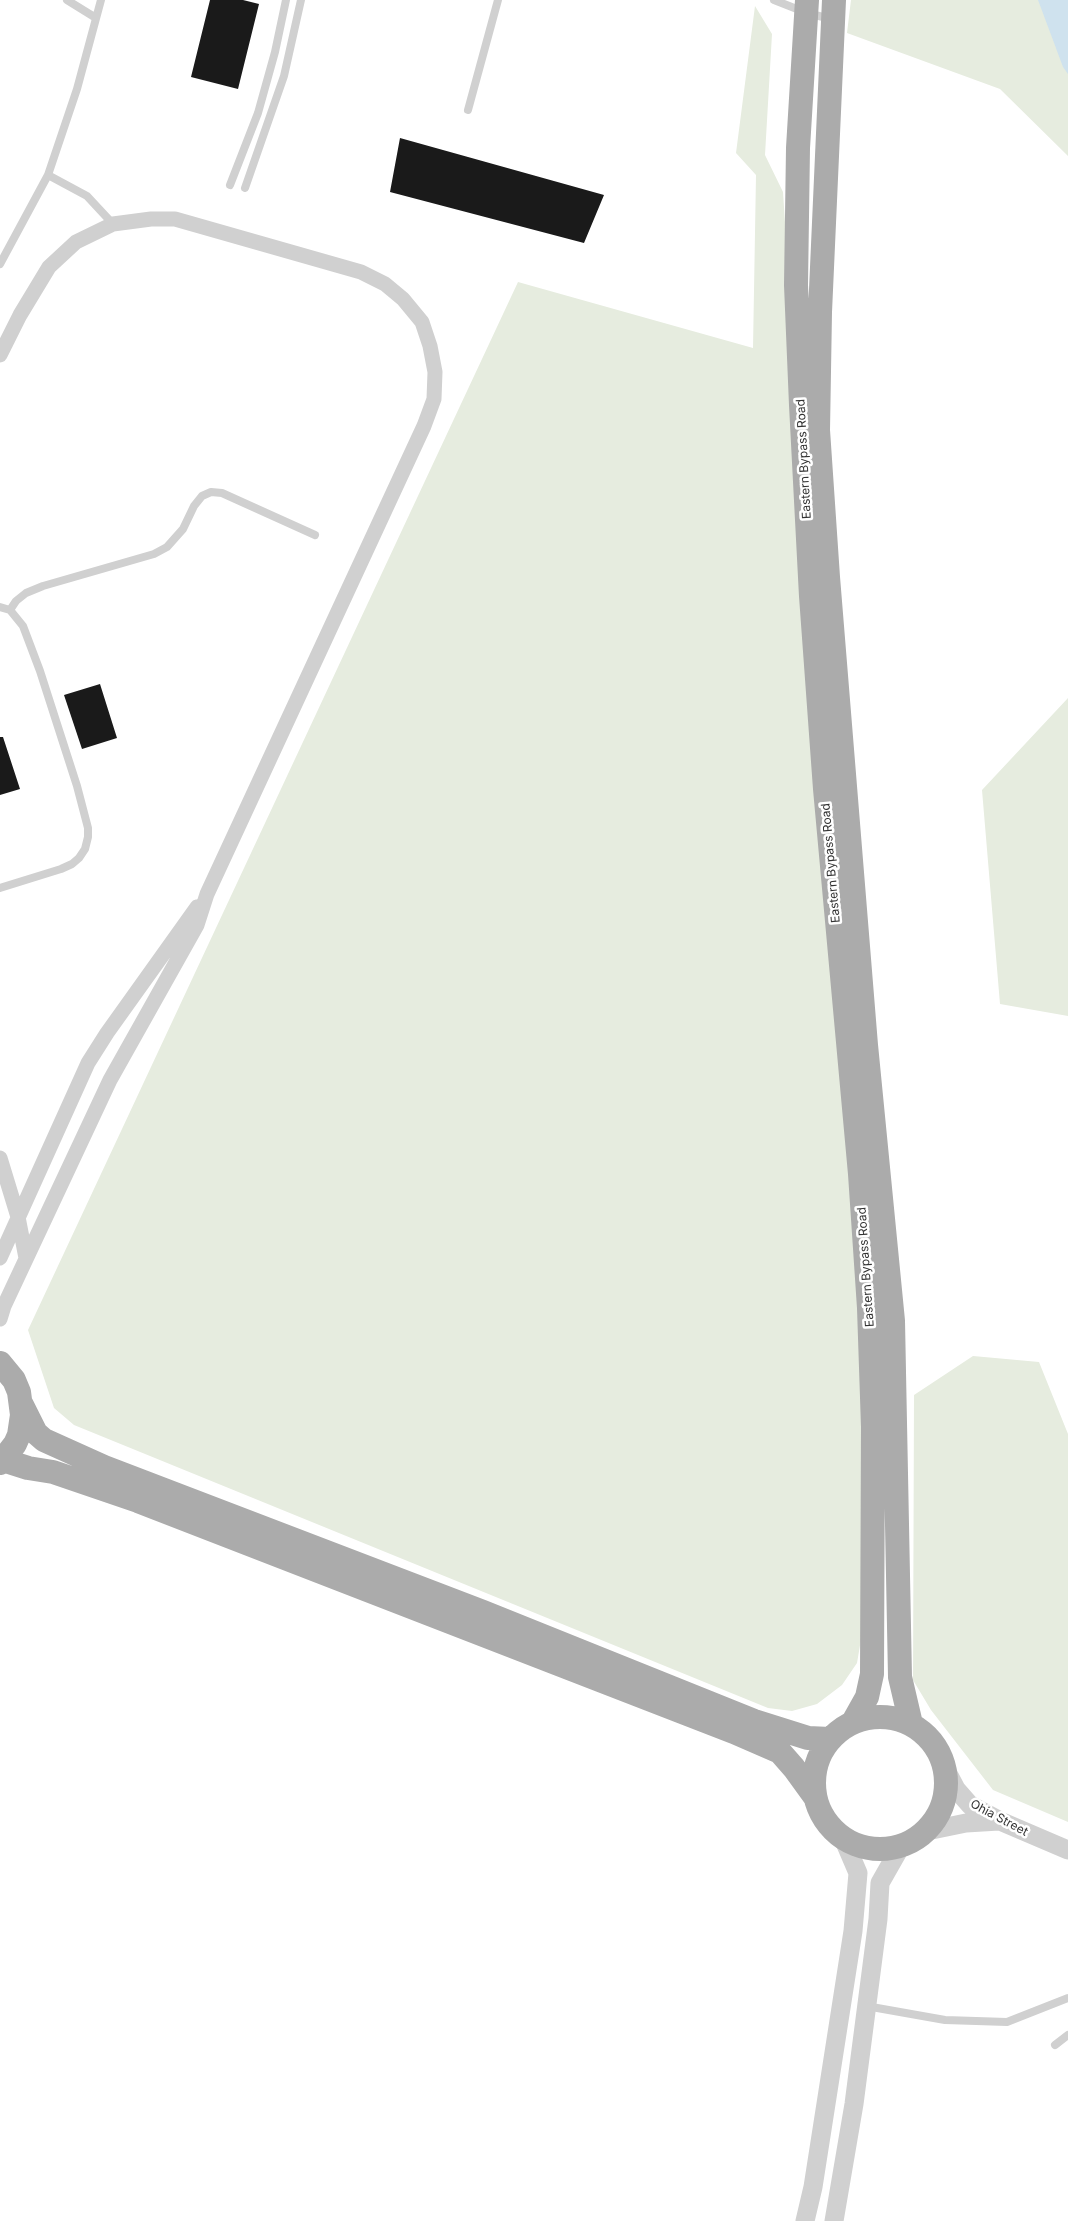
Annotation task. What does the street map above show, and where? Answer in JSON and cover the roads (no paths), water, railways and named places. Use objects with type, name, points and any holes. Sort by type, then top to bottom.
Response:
[{"type":"main road","name":"Eastern Bypass Road","points":[[807,7],[798,148],[796,285],[801,405],[811,596],[823,770],[860,1174],[869,1308],[873,1427],[872,1674],[867,1696],[853,1722]]},
{"type":"main road","name":"Eastern Bypass Road","points":[[833,10],[820,312],[818,430],[866,1045],[893,1321],[900,1677],[911,1724]]},
{"type":"main road","points":[[0,1363],[14,1380],[22,1405],[36,1433],[44,1440],[104,1466],[483,1612],[754,1721],[808,1738],[830,1739]]},
{"type":"main road","points":[[22,1405],[19,1435],[2,1462],[53,1472],[138,1502],[734,1732],[780,1752],[815,1797],[823,1816],[843,1838],[872,1849],[902,1846],[911,1842],[926,1831],[939,1816],[945,1797],[945,1768],[940,1754],[932,1741],[911,1724],[895,1718],[878,1716],[853,1722],[830,1739],[819,1756],[816,1766],[815,1797]]},
{"type":"street","points":[[0,355],[29,299],[49,267],[76,242],[113,224],[150,219],[175,219],[361,272],[385,284],[403,299],[422,322],[430,346],[435,372],[434,399],[424,426],[207,894],[197,925],[110,1080],[26,1258],[0,1319]]},
{"type":"street","points":[[0,1254],[88,1063],[107,1033],[207,894]]},
{"type":"street","points":[[0,1158],[18,1217],[26,1258]]},
{"type":"street","name":"Ohia Street","points":[[945,1768],[956,1789],[970,1805],[1000,1821],[1068,1850]]},
{"type":"street","points":[[926,1831],[966,1823],[1000,1821]]},
{"type":"street","points":[[805,2221],[813,2187],[853,1931],[858,1873],[843,1838]]},
{"type":"street","points":[[834,2221],[878,1919],[880,1883],[902,1846]]},
{"type":"street","points":[[813,2187],[840,2190]]},
{"type":"lane","points":[[67,0],[96,18]]},
{"type":"lane","points":[[0,264],[48,175],[77,89],[101,0]]},
{"type":"lane","points":[[230,185],[258,114],[275,52],[286,0]]},
{"type":"lane","points":[[245,188],[284,76],[302,0]]},
{"type":"lane","points":[[468,110],[498,0]]},
{"type":"lane","points":[[774,0],[833,10]]},
{"type":"lane","points":[[48,175],[86,196],[113,224]]},
{"type":"lane","points":[[10,610],[16,601],[26,593],[43,586],[154,554],[168,547],[180,534],[202,496],[211,492],[222,493],[315,535]]},
{"type":"lane","points":[[0,607],[10,610],[23,626],[40,671],[77,786],[88,828],[85,849],[72,864],[1,888]]},
{"type":"lane","points":[[866,2006],[945,2020],[1007,2022],[1068,1998]]},
{"type":"lane","points":[[1055,2045],[1068,2035]]},
{"type":"water","points":[[1038,0],[1068,0],[1068,74],[1063,67]]}]
